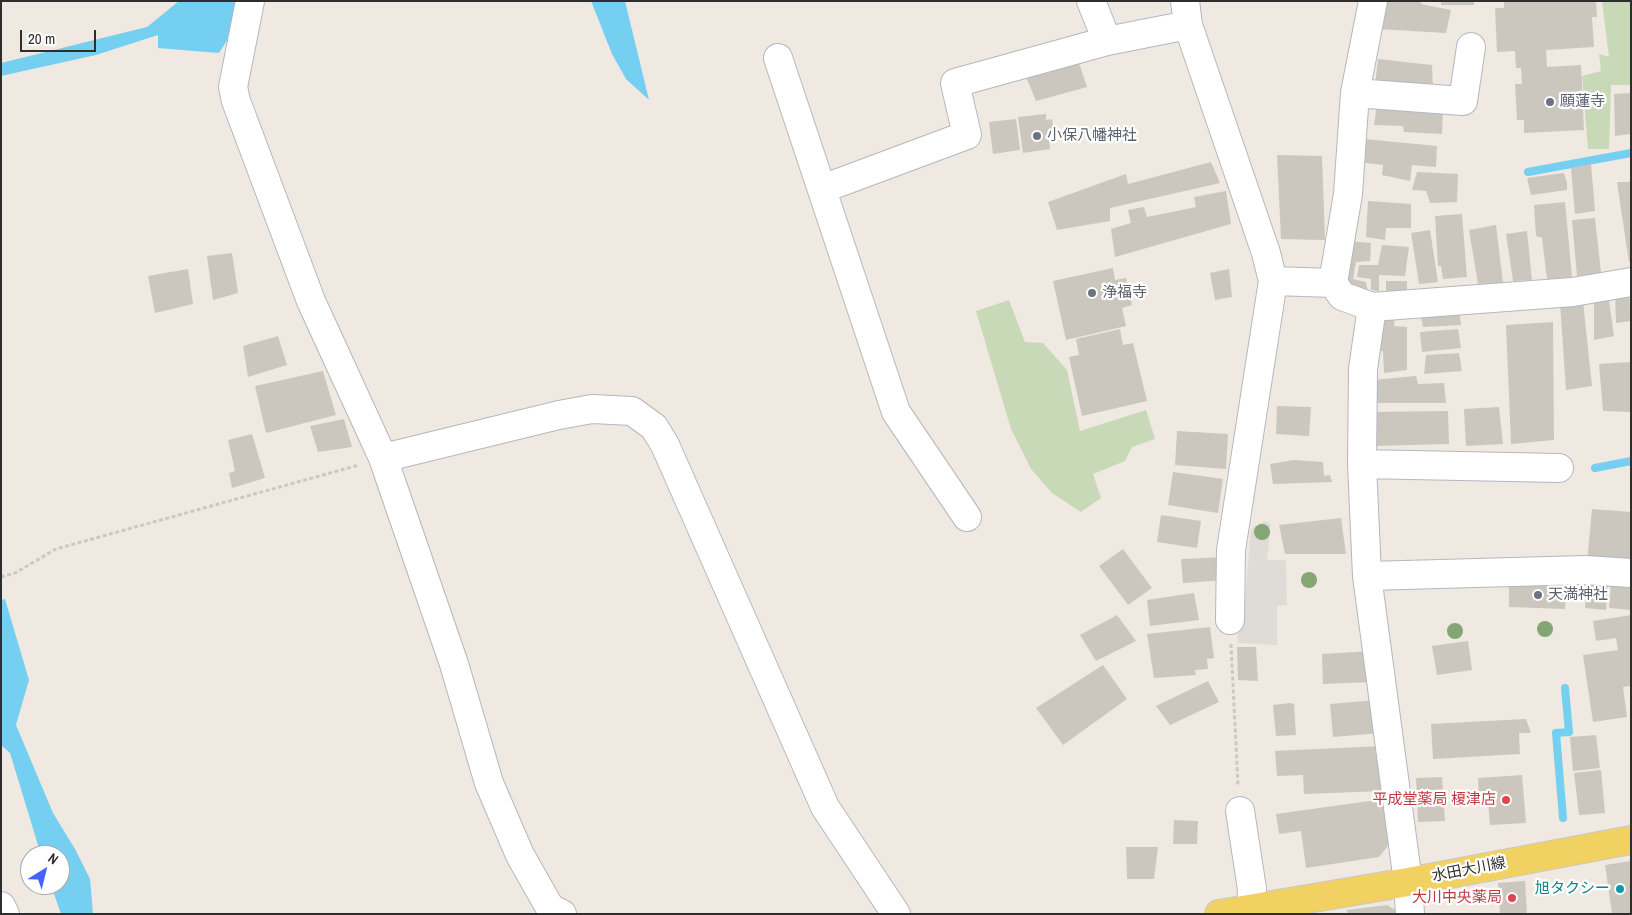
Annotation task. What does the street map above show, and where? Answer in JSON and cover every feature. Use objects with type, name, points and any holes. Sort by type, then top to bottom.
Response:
[{"type":"main road","name":"水田大川線","points":[[1219,914],[1252,911],[1631,840]]},
{"type":"street","points":[[250,1],[233,87],[236,101],[311,301],[383,458],[454,664],[489,783],[520,855],[550,908],[562,914]]},
{"type":"street","points":[[1091,1],[1107,41]]},
{"type":"street","points":[[1373,1],[1355,93],[1348,194],[1333,283],[1342,296],[1372,307],[1573,292],[1631,282]]},
{"type":"street","points":[[822,189],[967,135],[955,83],[1107,41],[1187,13],[1266,253],[1273,281],[1231,550],[1230,620]]},
{"type":"street","points":[[1355,93],[1463,101],[1471,47]]},
{"type":"street","points":[[778,58],[896,412],[966,517]]},
{"type":"street","points":[[1273,281],[1333,283]]},
{"type":"street","points":[[1372,307],[1363,369],[1362,464],[1367,576],[1408,882],[1410,914]]},
{"type":"street","points":[[383,458],[559,415],[592,409],[632,411],[654,428],[665,445],[825,807],[896,914]]},
{"type":"street","points":[[1362,464],[1559,468]]},
{"type":"street","points":[[1367,576],[1586,570],[1631,573]]},
{"type":"street","points":[[1240,811],[1252,889],[1252,911]]},
{"type":"street","points":[[1,906],[5,914]]},
{"type":"path","points":[[1,578],[15,573],[56,549],[383,458]]},
{"type":"path","points":[[1230,620],[1240,811]]},
{"type":"green space","points":[[1602,1],[1631,1],[1631,85],[1611,85],[1609,149],[1588,149],[1582,76],[1601,71],[1599,54],[1609,57]]},
{"type":"green space","points":[[1009,300],[1025,342],[1043,343],[1067,370],[1080,431],[1146,410],[1155,439],[1132,447],[1125,461],[1093,474],[1101,498],[1081,512],[1052,493],[1031,469],[1011,429],[976,311]]},
{"type":"shaded area","points":[[1265,521],[1271,524],[1267,560],[1286,560],[1287,605],[1277,606],[1277,645],[1238,643],[1237,605],[1245,600],[1251,529]]},
{"type":"water","points":[[179,1],[252,1],[219,53],[158,48],[158,35],[96,55],[1,76],[1,63],[147,27]]},
{"type":"water","points":[[591,1],[625,1],[649,100],[626,79],[612,54]]},
{"type":"water","points":[[5,599],[29,680],[16,725],[53,813],[75,849],[90,879],[93,914],[61,914],[54,895],[70,895],[70,845],[38,845],[10,753],[1,745],[1,600]]},
{"type":"building","points":[[1381,1],[1421,1],[1421,4],[1451,10],[1446,33],[1377,29]]},
{"type":"building","points":[[1441,1],[1474,1],[1474,5],[1441,5]]},
{"type":"building","points":[[1504,1],[1596,1],[1597,17],[1592,17],[1594,47],[1546,50],[1547,67],[1581,65],[1584,130],[1524,133],[1524,120],[1517,120],[1515,84],[1522,84],[1521,68],[1516,68],[1515,51],[1497,52],[1495,8],[1504,8]]},
{"type":"building","points":[[1378,59],[1432,65],[1433,90],[1375,85]]},
{"type":"building","points":[[1078,60],[1087,87],[1036,101],[1026,77]]},
{"type":"building","points":[[1631,93],[1631,134],[1615,136],[1614,94]]},
{"type":"building","points":[[1377,104],[1443,111],[1442,134],[1404,132],[1403,126],[1374,125]]},
{"type":"building","points":[[1046,114],[1046,120],[1052,119],[1055,140],[1049,140],[1050,149],[1023,153],[1018,117]]},
{"type":"building","points":[[1016,119],[1020,150],[993,154],[989,122]]},
{"type":"building","points":[[1364,139],[1437,146],[1436,167],[1412,165],[1410,181],[1382,175],[1383,165],[1359,162]]},
{"type":"building","points":[[1277,155],[1322,156],[1325,240],[1281,239]]},
{"type":"building","points":[[1211,162],[1220,183],[1110,208],[1110,221],[1057,230],[1048,202],[1126,174],[1128,184]]},
{"type":"building","points":[[1591,164],[1595,211],[1575,214],[1571,168]]},
{"type":"building","points":[[1417,172],[1458,174],[1457,202],[1430,203],[1426,191],[1412,190]]},
{"type":"building","points":[[1564,173],[1567,190],[1531,195],[1527,178]]},
{"type":"building","points":[[1617,182],[1631,182],[1631,262],[1629,262]]},
{"type":"building","points":[[1226,191],[1231,224],[1115,257],[1111,229],[1131,223],[1128,210],[1144,207],[1147,217],[1196,207],[1194,197]]},
{"type":"building","points":[[1368,201],[1411,204],[1411,228],[1386,228],[1385,240],[1366,237]]},
{"type":"building","points":[[1565,202],[1572,277],[1547,279],[1542,238],[1536,236],[1534,205]]},
{"type":"building","points":[[1462,214],[1467,277],[1443,279],[1441,266],[1438,266],[1435,216]]},
{"type":"building","points":[[1595,218],[1601,273],[1577,276],[1572,220]]},
{"type":"building","points":[[1496,225],[1503,283],[1478,284],[1469,230]]},
{"type":"building","points":[[1430,230],[1438,282],[1419,284],[1411,233]]},
{"type":"building","points":[[1527,231],[1532,280],[1513,281],[1506,234]]},
{"type":"building","points":[[1347,241],[1371,243],[1370,261],[1356,262],[1353,279],[1366,282],[1368,293],[1338,280]]},
{"type":"building","points":[[1382,245],[1409,247],[1405,276],[1379,275],[1379,291],[1371,290],[1371,279],[1357,277],[1359,265],[1378,265]]},
{"type":"building","points":[[232,253],[238,293],[213,300],[207,256]]},
{"type":"building","name":"浄福寺","points":[[1113,268],[1115,280],[1126,278],[1132,305],[1122,308],[1126,326],[1066,340],[1053,281]]},
{"type":"building","points":[[188,269],[193,304],[155,313],[148,276]]},
{"type":"building","points":[[1229,269],[1232,297],[1215,300],[1210,273]]},
{"type":"building","points":[[1386,281],[1407,281],[1407,294],[1386,295]]},
{"type":"building","points":[[1615,293],[1629,293],[1631,321],[1616,323]]},
{"type":"building","points":[[1594,299],[1609,300],[1614,336],[1594,340]]},
{"type":"building","points":[[1583,301],[1592,386],[1566,390],[1560,303]]},
{"type":"building","points":[[1459,308],[1461,325],[1423,327],[1420,311]]},
{"type":"building","points":[[1382,313],[1395,313],[1394,326],[1407,327],[1407,370],[1384,373],[1383,351],[1380,351]]},
{"type":"building","points":[[1553,322],[1554,440],[1511,444],[1506,325]]},
{"type":"building","points":[[1120,329],[1123,345],[1133,343],[1147,401],[1082,416],[1069,357],[1079,355],[1076,339]]},
{"type":"building","points":[[1458,329],[1461,348],[1422,352],[1420,332]]},
{"type":"building","points":[[278,336],[287,365],[248,377],[243,346]]},
{"type":"building","points":[[1459,353],[1462,371],[1424,374],[1426,355]]},
{"type":"building","points":[[1630,362],[1631,412],[1603,411],[1599,364]]},
{"type":"building","points":[[323,371],[336,415],[266,433],[255,386]]},
{"type":"building","points":[[1416,376],[1418,384],[1444,383],[1446,403],[1373,403],[1372,380]]},
{"type":"building","points":[[1277,406],[1311,407],[1309,436],[1276,434]]},
{"type":"building","points":[[1499,407],[1503,444],[1466,446],[1464,409]]},
{"type":"building","points":[[1448,411],[1449,444],[1374,446],[1371,412]]},
{"type":"building","points":[[344,419],[352,447],[318,452],[310,426]]},
{"type":"building","points":[[1177,431],[1228,434],[1226,469],[1175,465]]},
{"type":"building","points":[[252,434],[265,478],[232,488],[229,473],[235,471],[228,440]]},
{"type":"building","points":[[1294,460],[1323,462],[1324,476],[1330,475],[1332,482],[1273,484],[1270,464]]},
{"type":"building","points":[[1173,472],[1223,479],[1218,513],[1168,505]]},
{"type":"building","points":[[1592,509],[1631,512],[1631,566],[1587,562]]},
{"type":"building","points":[[1161,515],[1201,521],[1197,548],[1157,542]]},
{"type":"building","points":[[1341,518],[1346,554],[1285,554],[1279,525]]},
{"type":"building","points":[[1123,549],[1152,588],[1128,605],[1099,566]]},
{"type":"building","points":[[1224,557],[1226,580],[1183,583],[1181,559]]},
{"type":"building","points":[[1588,580],[1608,581],[1606,610],[1585,608]]},
{"type":"building","name":"天満神社","points":[[1509,581],[1566,582],[1565,609],[1509,607]]},
{"type":"building","points":[[1611,582],[1631,584],[1631,610],[1609,608]]},
{"type":"building","points":[[1194,593],[1199,620],[1150,626],[1147,600]]},
{"type":"building","points":[[1117,615],[1136,641],[1096,661],[1080,635]]},
{"type":"building","points":[[1631,615],[1631,686],[1623,687],[1627,717],[1593,722],[1583,655],[1618,650],[1616,638],[1596,641],[1593,621]]},
{"type":"building","points":[[1210,627],[1214,658],[1207,659],[1208,669],[1195,670],[1196,675],[1154,678],[1147,634]]},
{"type":"building","points":[[1468,641],[1472,670],[1437,675],[1432,646]]},
{"type":"building","points":[[1237,647],[1256,647],[1258,681],[1238,680]]},
{"type":"building","points":[[1371,651],[1372,682],[1323,684],[1322,654]]},
{"type":"building","points":[[1103,665],[1127,699],[1063,745],[1036,708]]},
{"type":"building","points":[[1208,681],[1219,702],[1170,725],[1156,706]]},
{"type":"building","points":[[1377,700],[1380,733],[1333,737],[1330,704]]},
{"type":"building","points":[[1294,704],[1296,735],[1276,736],[1273,705]]},
{"type":"building","points":[[1526,719],[1531,733],[1519,733],[1520,754],[1433,759],[1431,724]]},
{"type":"building","points":[[1596,735],[1600,768],[1573,771],[1570,737]]},
{"type":"building","points":[[1382,746],[1384,791],[1304,794],[1303,775],[1277,776],[1275,751]]},
{"type":"building","points":[[1601,770],[1605,813],[1579,815],[1574,773]]},
{"type":"building","name":"平成堂薬局 榎津店","points":[[1522,775],[1526,823],[1490,825],[1488,800],[1479,800],[1478,778]]},
{"type":"building","points":[[1442,777],[1445,821],[1418,822],[1416,778]]},
{"type":"building","points":[[1384,799],[1390,843],[1379,857],[1306,868],[1301,831],[1279,834],[1276,814]]},
{"type":"building","points":[[1174,820],[1198,821],[1197,844],[1173,844]]},
{"type":"building","points":[[1126,847],[1158,847],[1154,879],[1127,879]]},
{"type":"building","name":"旭タクシー","points":[[1631,861],[1631,914],[1612,914],[1605,865]]},
{"type":"building","name":"大川中央薬局","points":[[1525,881],[1527,914],[1500,914],[1498,883]]},
{"type":"building","points":[[1387,905],[1397,911],[1397,914],[1348,914],[1347,910]]},
{"type":"waterway","points":[[1528,172],[1631,153]]},
{"type":"waterway","points":[[1595,468],[1631,461]]},
{"type":"waterway","points":[[1563,818],[1556,733],[1569,732],[1565,688]]},
{"type":"place","name":"願蓮寺","points":[[1550,102]]},
{"type":"place","name":"小保八幡神社","points":[[1037,136]]},
{"type":"place","name":"浄福寺","points":[[1092,293]]},
{"type":"place","name":"天満神社","points":[[1538,595]]},
{"type":"place","name":"平成堂薬局 榎津店","points":[[1506,800]]},
{"type":"place","name":"旭タクシー","points":[[1620,889]]},
{"type":"place","name":"大川中央薬局","points":[[1512,898]]}]
